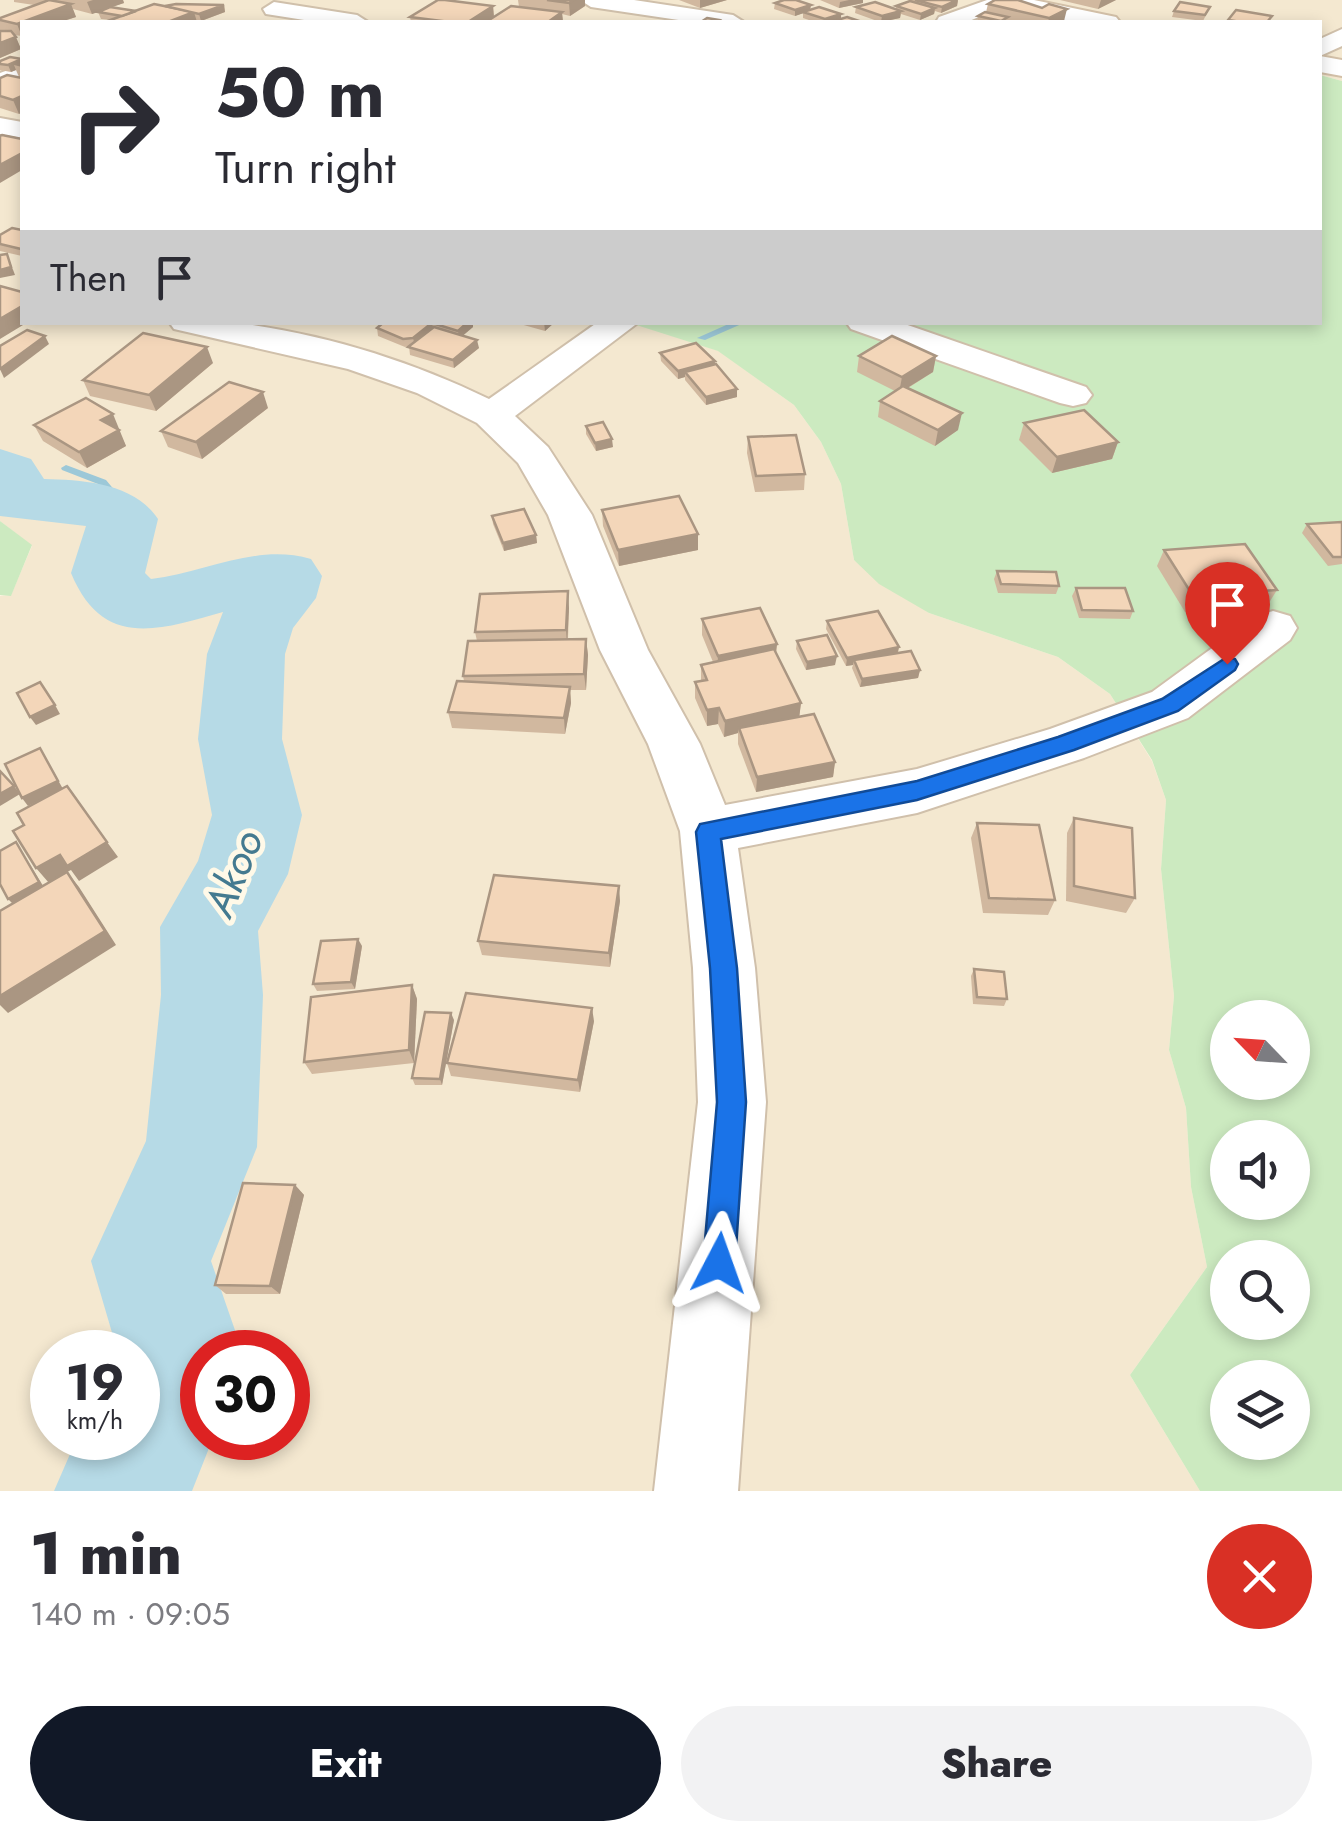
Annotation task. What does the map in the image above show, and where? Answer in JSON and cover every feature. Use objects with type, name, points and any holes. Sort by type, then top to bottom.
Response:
[{"type":"street","points":[[301,0],[266,13],[337,20]]},
{"type":"street","points":[[591,0],[721,20]]},
{"type":"street","points":[[952,20],[1002,1],[1098,20]]},
{"type":"street","points":[[200,325],[358,360],[430,385],[491,415],[534,456],[570,515],[624,650],[674,744],[708,832],[724,968],[732,1102],[696,1491]]},
{"type":"street","points":[[491,415],[618,325]]},
{"type":"street","points":[[872,325],[1072,395]]},
{"type":"street","points":[[708,832],[917,791],[1066,744],[1170,705],[1273,628]]},
{"type":"shaded area","points":[[0,0],[1342,0],[1342,81],[1322,76],[1322,20],[20,20],[20,325],[639,325],[719,351],[794,405],[821,442],[841,484],[854,560],[929,613],[1058,657],[1110,694],[1152,761],[1166,800],[1161,869],[1174,996],[1169,1050],[1186,1108],[1191,1187],[1207,1267],[1130,1375],[1200,1491],[0,1491],[0,596],[11,595],[32,546],[0,521]]},
{"type":"green space","points":[[1322,76],[1342,81],[1342,1491],[1200,1491],[1130,1375],[1207,1267],[1191,1187],[1186,1108],[1169,1050],[1174,996],[1161,869],[1166,800],[1152,760],[1110,694],[1058,657],[929,613],[879,584],[854,560],[841,484],[821,442],[794,405],[718,351],[636,325],[1322,325]]},
{"type":"green space","points":[[0,521],[32,545],[11,596],[0,595]]},
{"type":"building","points":[[49,0],[71,4],[17,24],[0,18]]},
{"type":"building","points":[[438,0],[493,6],[471,20],[410,17]]},
{"type":"building","points":[[784,0],[811,5],[795,10],[775,3]]},
{"type":"building","points":[[915,0],[957,0],[942,7]]},
{"type":"building","points":[[995,0],[1067,9],[1049,18],[988,4]]},
{"type":"building","points":[[910,1],[935,8],[921,14],[896,6]]},
{"type":"building","points":[[875,2],[901,11],[882,16],[856,7]]},
{"type":"building","points":[[1180,2],[1210,7],[1205,15],[1174,11]]},
{"type":"building","points":[[154,4],[194,12],[173,20],[110,20]]},
{"type":"building","points":[[224,5],[199,14],[165,6]]},
{"type":"building","points":[[511,6],[562,12],[551,20],[489,20]]},
{"type":"building","points":[[110,7],[136,11],[122,16],[98,12]]},
{"type":"building","points":[[819,7],[841,14],[825,19],[803,12]]},
{"type":"building","points":[[1236,10],[1272,16],[1269,20],[1228,20]]},
{"type":"building","points":[[985,12],[1008,17],[996,20],[978,16]]},
{"type":"building","points":[[0,31],[11,31],[16,37],[0,43]]},
{"type":"building","points":[[10,57],[20,59],[8,65],[0,61]]},
{"type":"building","points":[[0,78],[20,78],[20,97],[13,100],[0,96]]},
{"type":"building","points":[[0,136],[20,139],[20,154],[0,165]]},
{"type":"building","points":[[12,228],[20,230],[20,249],[0,244],[0,235]]},
{"type":"building","points":[[7,254],[11,267],[0,270],[0,255]]},
{"type":"building","points":[[0,286],[20,291],[20,307],[0,319]]},
{"type":"building","points":[[429,325],[413,338],[403,339],[377,328]]},
{"type":"building","points":[[438,325],[465,325],[458,331]]},
{"type":"building","points":[[434,327],[477,340],[453,360],[408,347]]},
{"type":"building","points":[[27,330],[45,336],[0,369],[0,346]]},
{"type":"building","points":[[143,333],[207,347],[149,395],[83,380]]},
{"type":"building","points":[[892,336],[936,356],[902,377],[859,356]]},
{"type":"building","points":[[696,343],[715,361],[678,371],[660,353]]},
{"type":"building","points":[[716,364],[737,389],[706,397],[685,372]]},
{"type":"building","points":[[229,382],[263,392],[196,442],[161,431]]},
{"type":"building","points":[[903,386],[962,413],[938,430],[880,401]]},
{"type":"building","points":[[86,398],[113,414],[101,420],[119,430],[79,452],[34,425]]},
{"type":"building","points":[[1084,410],[1118,442],[1057,457],[1024,423]]},
{"type":"building","points":[[603,422],[612,439],[595,443],[586,426]]},
{"type":"building","points":[[796,435],[805,474],[756,476],[748,437]]},
{"type":"building","points":[[679,496],[698,534],[618,550],[602,510]]},
{"type":"building","points":[[524,509],[536,535],[503,543],[492,516]]},
{"type":"building","points":[[1342,522],[1342,557],[1333,557],[1307,524]]},
{"type":"building","points":[[1245,544],[1277,590],[1193,596],[1164,550]]},
{"type":"building","points":[[997,571],[1056,572],[1059,586],[1001,584]]},
{"type":"building","points":[[1076,588],[1125,588],[1133,611],[1082,610]]},
{"type":"building","points":[[568,591],[566,630],[475,632],[480,594]]},
{"type":"building","points":[[760,608],[777,644],[718,656],[702,619]]},
{"type":"building","points":[[878,611],[899,647],[847,658],[827,621]]},
{"type":"building","points":[[827,635],[837,656],[807,662],[797,641]]},
{"type":"building","points":[[586,639],[584,674],[463,676],[468,641]]},
{"type":"building","points":[[774,649],[801,703],[725,721],[719,708],[707,710],[695,682],[707,680],[701,665]]},
{"type":"building","points":[[911,651],[920,670],[862,679],[854,660]]},
{"type":"building","points":[[457,681],[570,687],[564,718],[448,712]]},
{"type":"building","points":[[40,682],[55,705],[30,717],[17,693]]},
{"type":"building","points":[[814,714],[835,762],[757,777],[739,728]]},
{"type":"building","points":[[40,748],[58,781],[22,798],[5,764]]},
{"type":"building","points":[[0,771],[14,786],[0,794]]},
{"type":"building","points":[[67,786],[107,842],[67,866],[60,855],[36,868],[13,831],[24,825],[17,813]]},
{"type":"building","points":[[1074,818],[1132,828],[1135,898],[1074,886]]},
{"type":"building","points":[[977,823],[1039,825],[1055,900],[989,898]]},
{"type":"building","points":[[16,842],[39,882],[8,899],[0,884],[0,851]]},
{"type":"building","points":[[67,872],[105,931],[0,996],[0,911]]},
{"type":"building","points":[[494,875],[619,886],[609,953],[478,941]]},
{"type":"building","points":[[358,939],[351,982],[313,984],[321,941]]},
{"type":"building","points":[[974,969],[1004,972],[1007,999],[977,997]]},
{"type":"building","points":[[412,985],[409,1050],[304,1062],[311,997]]},
{"type":"building","points":[[466,993],[592,1008],[578,1080],[447,1063]]},
{"type":"building","points":[[425,1012],[451,1013],[440,1079],[412,1078]]},
{"type":"building","points":[[243,1183],[295,1185],[270,1286],[215,1285]]},
{"type":"waterway","points":[[702,338],[734,325]]},
{"type":"waterway","points":[[66,468],[102,482],[112,494],[126,499],[114,511]]},
{"type":"waterway","name":"Akoo","points":[[0,469],[7,473],[22,500],[89,504],[123,519],[108,573],[116,591],[131,601],[154,605],[255,579],[285,576],[278,598],[258,618],[246,654],[240,739],[257,815],[241,874],[209,927],[212,995],[201,1147],[151,1261],[175,1336],[145,1445],[121,1491]]},
{"type":"route","points":[[719,1263],[732,1102],[724,968],[708,832],[917,791],[1066,744],[1170,705],[1227,664]]}]
